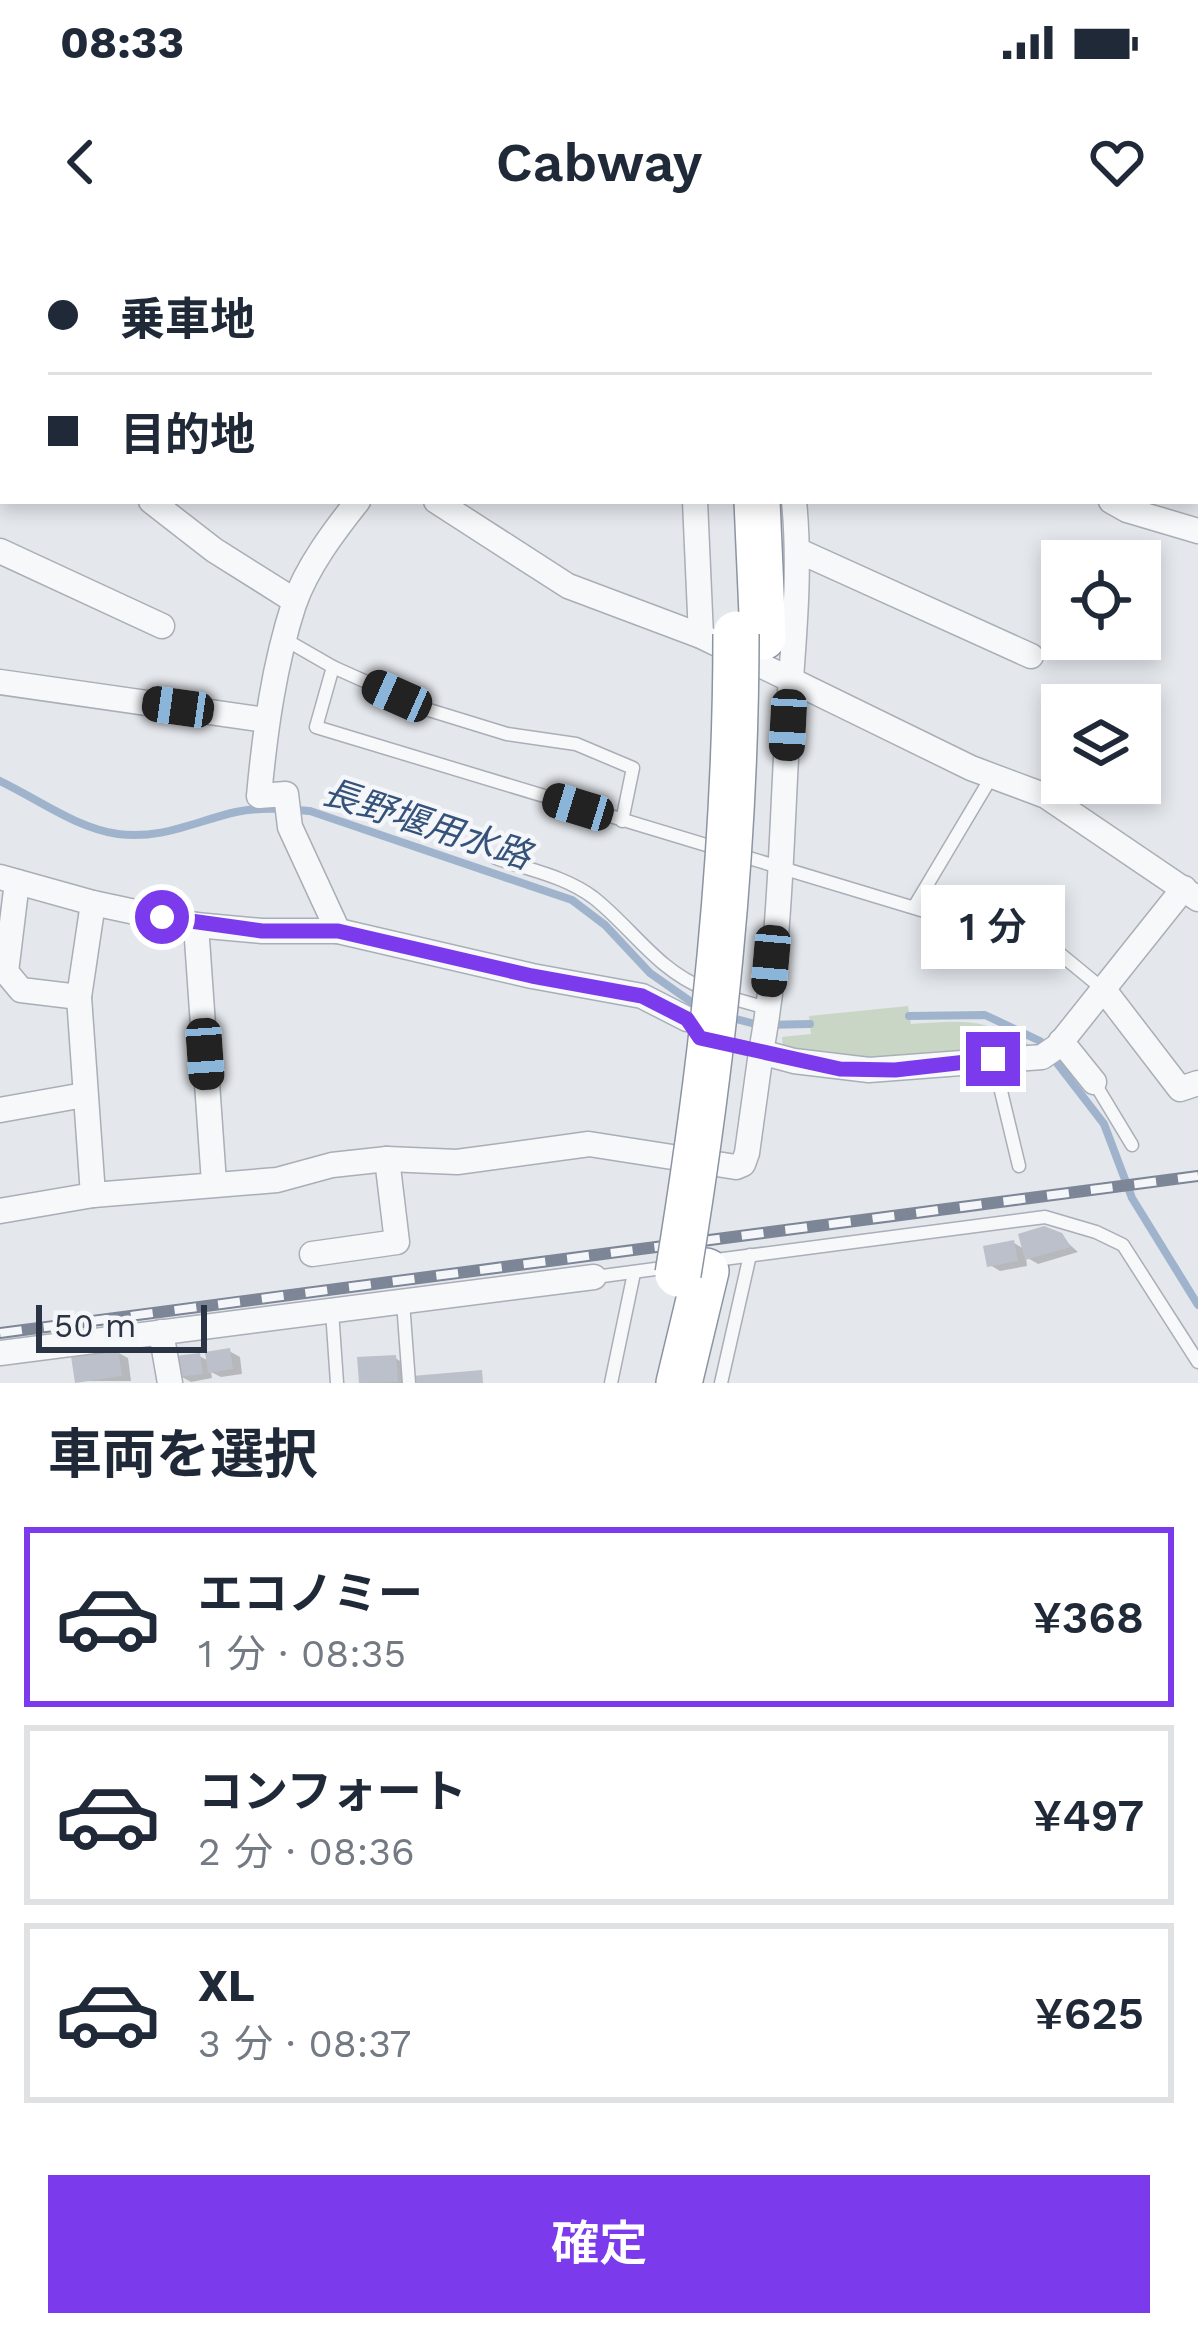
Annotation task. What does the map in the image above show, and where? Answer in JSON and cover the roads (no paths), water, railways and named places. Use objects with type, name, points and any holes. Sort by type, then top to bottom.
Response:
[{"type":"highway","points":[[650,1383],[716,1026],[732,814],[728,504]]},
{"type":"highway","points":[[733,636],[756,504]]},
{"type":"highway","points":[[673,1272],[679,1383]]},
{"type":"street","points":[[155,504],[214,550],[295,601]]},
{"type":"street","points":[[338,931],[288,808],[259,796],[266,720],[295,601],[333,532],[356,504]]},
{"type":"street","points":[[441,504],[568,586],[733,636],[790,678],[858,716],[1046,796],[1191,894],[1054,1048],[993,1059],[869,1070],[794,1061],[762,1046]]},
{"type":"street","points":[[696,504],[733,636]]},
{"type":"street","points":[[0,1211],[93,1196],[277,1180],[332,1165],[387,1159],[457,1162],[590,1144],[743,1165],[762,1046],[780,867],[798,611],[794,504]]},
{"type":"street","points":[[1117,504],[1198,531]]},
{"type":"street","points":[[0,551],[162,626]]},
{"type":"street","points":[[799,551],[1031,656]]},
{"type":"street","points":[[0,682],[266,720]]},
{"type":"street","points":[[79,997],[21,990],[6,972],[8,879],[196,925],[338,931],[642,996],[687,1019]]},
{"type":"street","points":[[93,903],[79,997],[93,1196]]},
{"type":"street","points":[[196,925],[214,1183]]},
{"type":"street","points":[[1104,991],[1180,1089],[1198,1083]]},
{"type":"street","points":[[1054,1048],[1094,1082]]},
{"type":"street","points":[[0,1110],[84,1095]]},
{"type":"street","points":[[312,1254],[397,1243],[387,1159]]},
{"type":"street","points":[[0,1353],[594,1277]]},
{"type":"street","points":[[161,1332],[170,1383]]},
{"type":"lane","points":[[286,640],[429,710],[507,734],[576,744],[633,768],[622,820]]},
{"type":"lane","points":[[333,667],[316,727],[1059,952],[1104,991]]},
{"type":"lane","points":[[914,908],[992,776]]},
{"type":"lane","points":[[496,858],[576,886],[677,976],[766,1011]]},
{"type":"lane","points":[[687,1019],[700,1038],[762,1046]]},
{"type":"lane","points":[[993,1059],[1019,1166]]},
{"type":"lane","points":[[1094,1082],[1132,1144]]},
{"type":"lane","points":[[594,1277],[673,1272],[750,1255],[1045,1217],[1123,1245],[1198,1362]]},
{"type":"lane","points":[[721,1383],[750,1255]]},
{"type":"lane","points":[[611,1383],[673,1272]]},
{"type":"lane","points":[[403,1302],[409,1383]]},
{"type":"lane","points":[[332,1311],[337,1383]]},
{"type":"waterway","name":"長野堰用水路","points":[[0,781],[72,819],[118,834],[164,832],[245,810],[310,811],[572,900],[605,925],[650,973],[697,1006]]},
{"type":"waterway","name":"長野堰用水路","points":[[909,1016],[985,1015],[1040,1041],[1104,1124],[1132,1198],[1198,1305]]},
{"type":"waterway","name":"長野堰用水路","points":[[728,1017],[759,1025],[810,1024]]},
{"type":"railway","points":[[0,1333],[1198,1176]]}]
